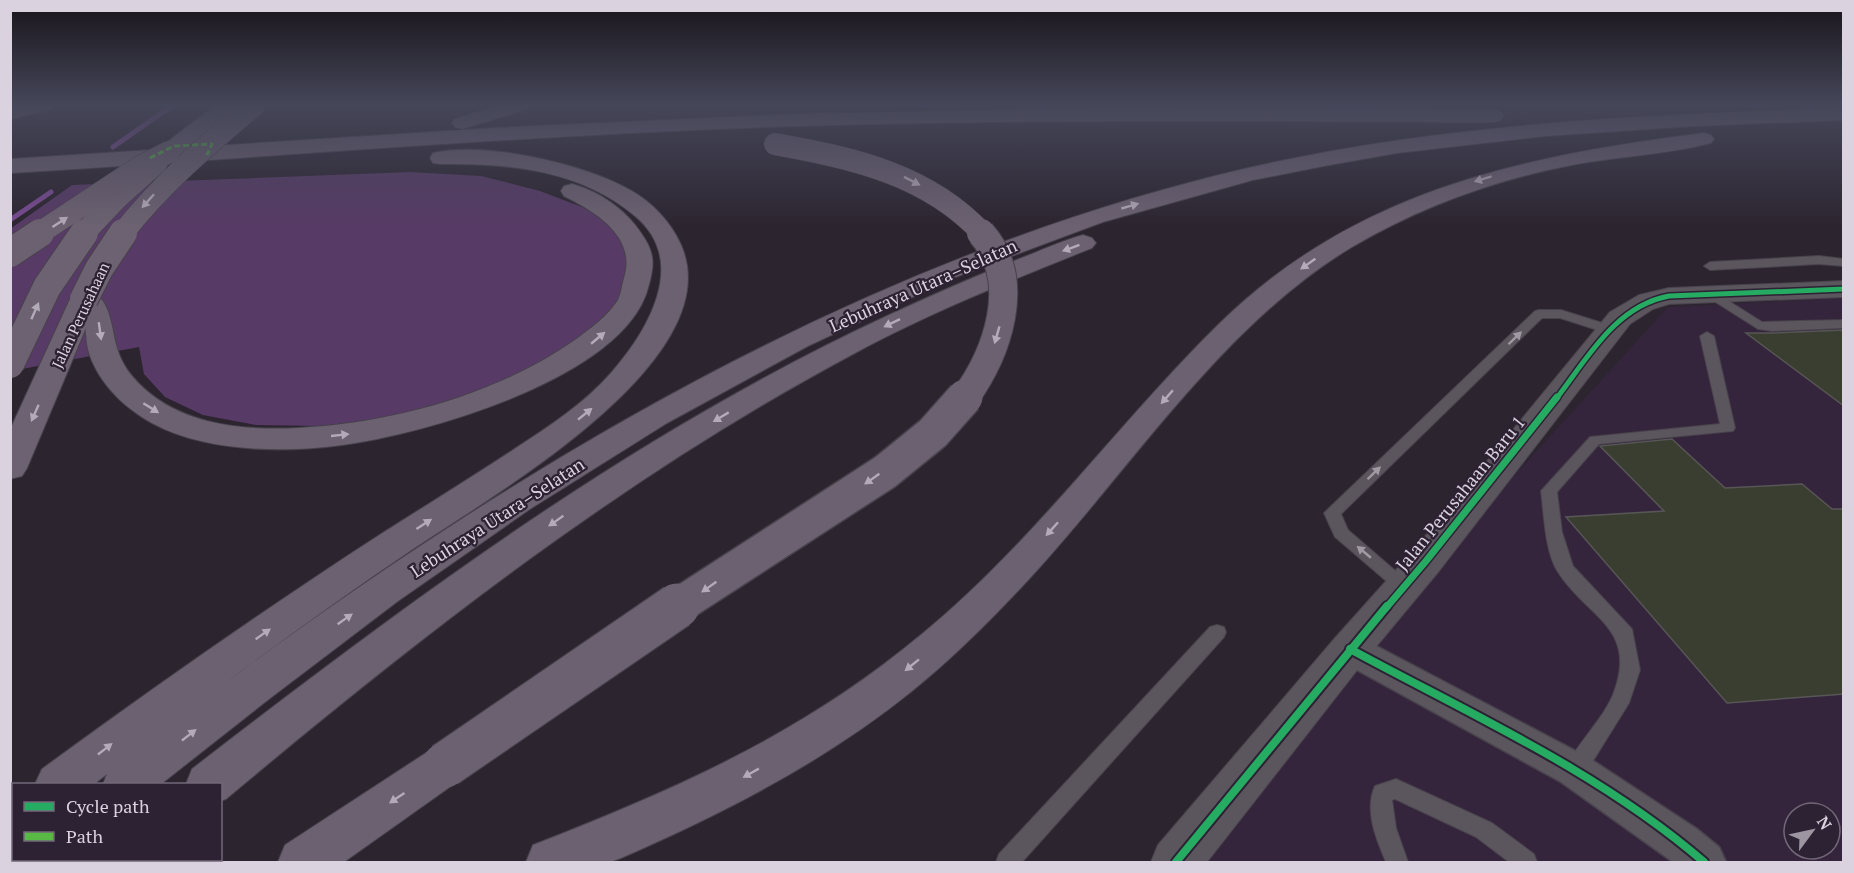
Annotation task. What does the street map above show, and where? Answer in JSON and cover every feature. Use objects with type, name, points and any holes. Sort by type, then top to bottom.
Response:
[{"type":"highway","points":[[10,166],[319,146]]},
{"type":"highway","points":[[303,862],[543,697],[753,556],[840,502],[899,460],[953,412],[984,373],[1003,309],[1000,269],[988,244],[972,223],[933,192],[903,176],[837,156],[784,146]]},
{"type":"highway","name":"Lebuhraya Utara–Selatan","points":[[127,783],[215,715],[392,586],[581,462],[760,359],[869,306],[1002,249],[1106,213],[1203,186],[1371,151],[1410,146]]},
{"type":"highway","name":"Lebuhraya Utara–Selatan","points":[[210,783],[425,614],[619,478],[812,364],[912,313],[977,284],[1062,251],[1168,216],[1262,190],[1366,168],[1526,146]]},
{"type":"highway","points":[[551,862],[598,845],[749,775],[818,734],[878,693],[939,643],[1049,532],[1232,327],[1262,299],[1297,272],[1366,227],[1401,209],[1442,193],[1522,168],[1602,152],[1654,146]]},
{"type":"highway","points":[[10,253],[64,220],[138,168],[169,152]]},
{"type":"highway","points":[[10,179],[336,160],[474,157],[555,169],[611,188],[638,205],[663,233],[675,264],[676,280],[672,297],[657,331],[630,370],[588,412],[498,476],[326,589],[60,783]]},
{"type":"highway","points":[[84,299],[93,304],[97,312],[99,334],[109,368],[147,407],[197,430],[248,439],[342,435],[432,415],[516,386],[589,346],[623,312],[639,284],[641,258],[631,236],[608,212],[588,198],[534,176],[423,159]]},
{"type":"main road","name":"Jalan Perusahaan","points":[[10,364],[41,298],[62,261],[117,196],[177,146]]},
{"type":"main road","name":"Jalan Perusahaan","points":[[10,468],[84,299],[112,248],[137,213],[170,178],[207,146]]},
{"type":"street","name":"Jalan Perusahaan Baru 1","points":[[1176,862],[1404,586],[1610,330],[1635,306],[1653,299],[1844,289]]},
{"type":"street","points":[[1350,649],[1575,770],[1683,843],[1704,862]]},
{"type":"lane","points":[[1710,266],[1819,260],[1844,263]]},
{"type":"lane","points":[[1713,295],[1758,325],[1772,327],[1844,324]]},
{"type":"lane","points":[[1404,586],[1341,533],[1332,513],[1539,314],[1561,314],[1610,330]]},
{"type":"lane","points":[[1575,770],[1622,697],[1630,670],[1625,634],[1566,569],[1554,532],[1549,491],[1595,440],[1728,428],[1707,336]]},
{"type":"lane","points":[[1007,862],[1217,632]]},
{"type":"lane","points":[[1397,862],[1390,846],[1380,801],[1383,793],[1395,789],[1484,830],[1526,862]]},
{"type":"shaded area","points":[[410,172],[481,176],[540,191],[595,212],[632,248],[626,298],[565,354],[454,403],[387,419],[319,426],[256,425],[203,415],[165,397],[144,374],[139,347],[11,371],[10,229],[72,185]]},
{"type":"shaded area","points":[[1843,298],[1843,862],[1163,862],[1668,307]]},
{"type":"building","points":[[1844,330],[1844,406],[1746,333],[1772,333]]},
{"type":"building","points":[[1672,439],[1725,488],[1802,484],[1832,509],[1844,509],[1844,694],[1727,703],[1566,517],[1664,511],[1600,446]]},
{"type":"waterway","points":[[10,220],[51,192]]},
{"type":"marked path","points":[[150,158],[179,146]]},
{"type":"marked path","points":[[207,155],[211,146]]},
{"type":"cycle path","points":[[1176,862],[1350,649],[1426,561],[1620,318],[1643,304],[1669,296],[1844,289]]},
{"type":"cycle path","points":[[1350,649],[1575,770],[1682,843],[1704,862]]}]
